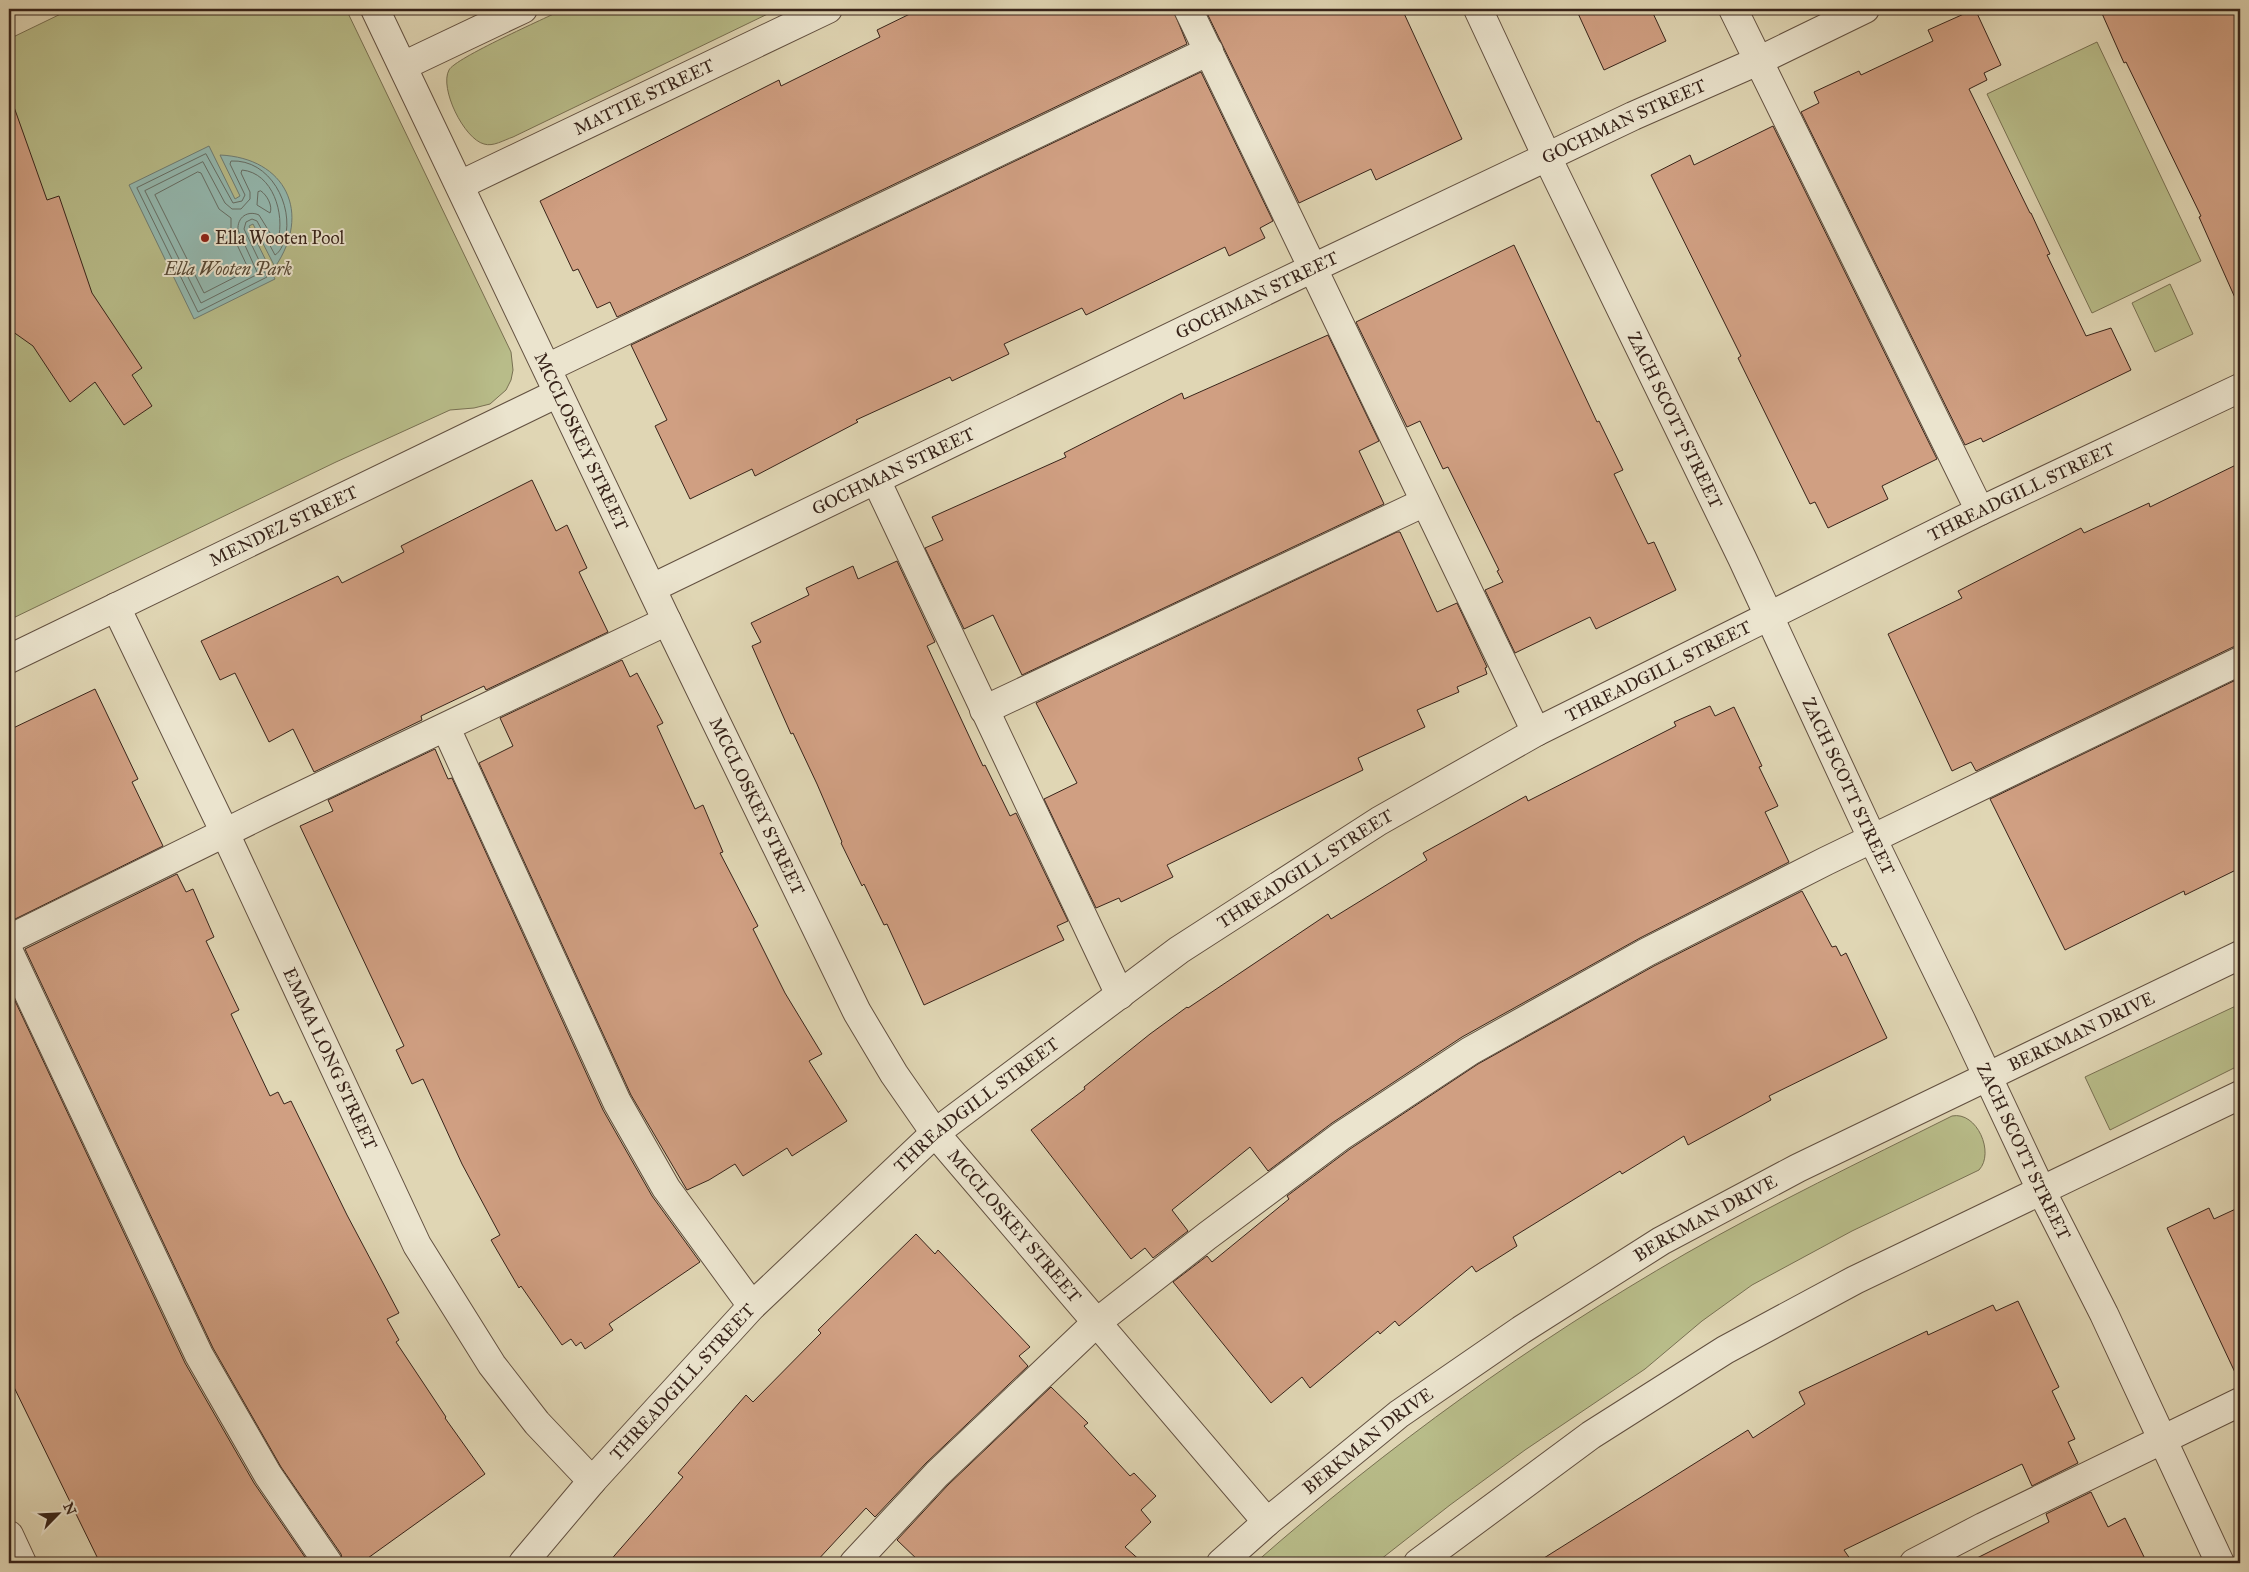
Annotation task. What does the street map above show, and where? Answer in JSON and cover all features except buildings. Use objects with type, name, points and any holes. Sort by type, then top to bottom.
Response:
[{"type":"street","name":"MCCLOSKEY STREET","points":[[375,9],[667,621],[857,1012],[894,1074],[935,1133],[1267,1522]]},
{"type":"street","points":[[403,66],[523,9]]},
{"type":"street","name":"MATTIE STREET","points":[[460,185],[828,9]]},
{"type":"street","points":[[1188,9],[1536,732]]},
{"type":"street","name":"ZACH SCOTT STREET","points":[[1478,9],[1872,838],[1954,1005],[1987,1078],[2104,1314],[2220,1563]]},
{"type":"street","points":[[1733,9],[1980,511]]},
{"type":"street","name":"GOCHMAN STREET","points":[[652,588],[1313,268],[1547,157],[1758,61],[1865,9]]},
{"type":"street","points":[[547,368],[1209,51]]},
{"type":"street","name":"THREADGILL STREET","points":[[523,1563],[592,1480],[752,1306],[935,1133],[1179,950],[1379,821],[1536,732],[1980,511],[2240,388]]},
{"type":"street","name":"MENDEZ STREET","points":[[9,659],[558,393]]},
{"type":"street","points":[[876,480],[1120,995]]},
{"type":"street","points":[[984,710],[1425,502]]},
{"type":"street","name":"EMMA LONG STREET","points":[[116,607],[225,833],[417,1245],[492,1365],[537,1423],[592,1480]]},
{"type":"street","points":[[9,939],[667,621]]},
{"type":"street","points":[[854,1563],[937,1474],[1096,1323],[1207,1236],[1341,1136],[1470,1051],[1647,952],[1872,838],[2240,661]]},
{"type":"street","points":[[446,728],[617,1102],[666,1188],[752,1306]]},
{"type":"street","points":[[9,952],[199,1356],[268,1475],[328,1563]]},
{"type":"street","name":"BERKMAN DRIVE","points":[[1221,1563],[1267,1522],[1399,1414],[1521,1330],[1661,1241],[1798,1168],[2240,955]]},
{"type":"street","points":[[1418,1563],[1591,1435],[1725,1350],[1855,1280],[2240,1095]]},
{"type":"street","points":[[1914,1563],[1983,1526],[2240,1402]]},
{"type":"street","points":[[9,1535],[22,1563]]},
{"type":"green space","name":"Ella Wooten Park","points":[[71,9],[346,9],[511,352],[513,370],[506,390],[490,404],[474,408],[450,410],[336,462],[9,620],[9,39]]},
{"type":"green space","points":[[564,9],[778,9],[513,137],[491,145],[476,140],[462,123],[450,100],[447,88],[449,70],[455,64],[483,48]]},
{"type":"green space","points":[[2097,42],[2201,261],[2092,313],[1987,94]]},
{"type":"green space","points":[[2170,284],[2193,334],[2155,352],[2132,303]]},
{"type":"green space","points":[[2240,1004],[2240,1065],[2110,1130],[2085,1077]]},
{"type":"green space","points":[[1952,1116],[1961,1116],[1969,1120],[1976,1126],[1981,1135],[1985,1154],[1979,1170],[1852,1231],[1752,1285],[1702,1321],[1645,1369],[1525,1450],[1376,1563],[1255,1563],[1305,1520],[1409,1437],[1462,1398],[1572,1323],[1685,1254],[1751,1218]]},
{"type":"water","name":"Ella Wooten Pool","points":[[209,146],[235,199],[240,196],[220,155],[243,158],[262,166],[276,178],[286,192],[291,209],[291,227],[286,247],[275,267],[253,224],[249,226],[275,279],[194,319],[129,185]]},
{"type":"place","name":"Ella Wooten Pool","points":[[205,238]]}]
